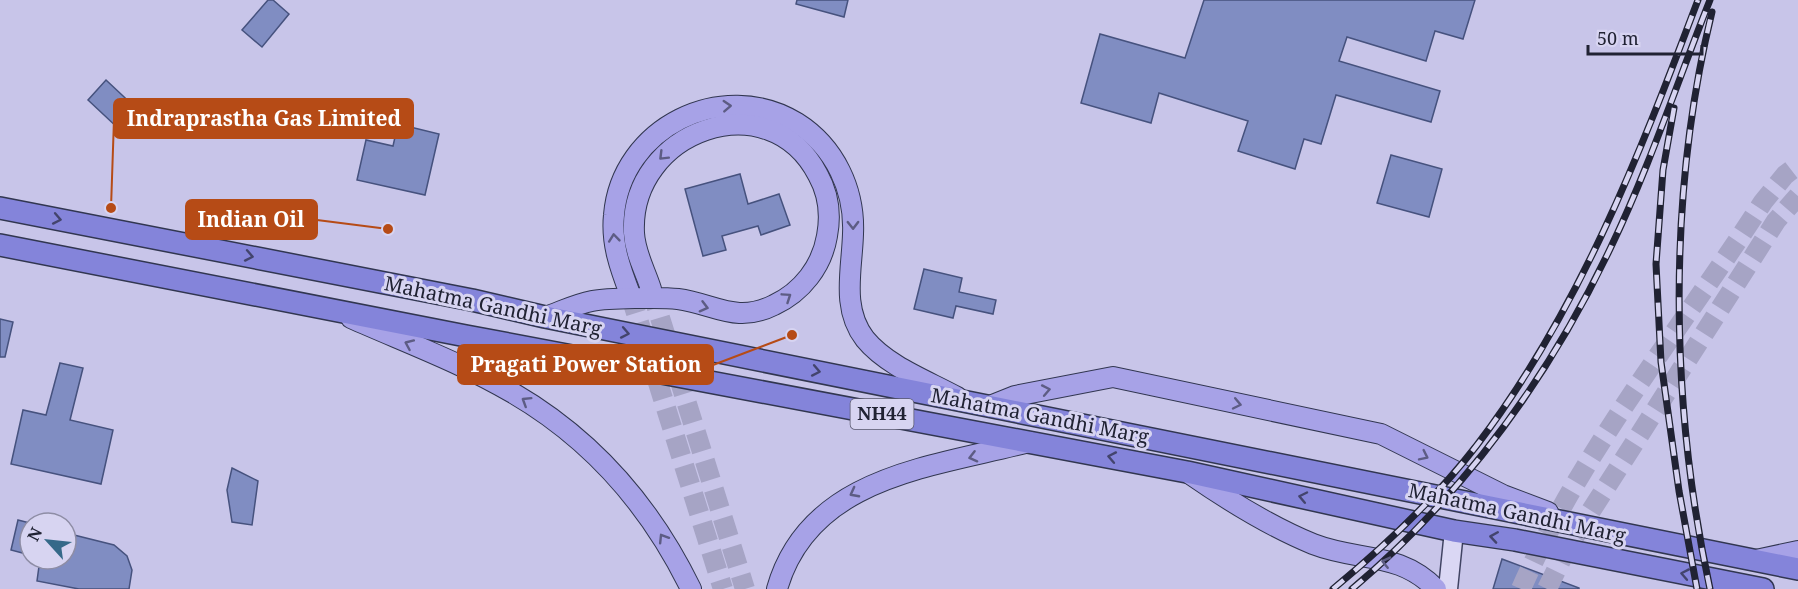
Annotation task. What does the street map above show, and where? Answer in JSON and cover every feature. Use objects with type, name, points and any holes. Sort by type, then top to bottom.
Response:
[{"type":"highway","name":"Mahatma Gandhi Marg","points":[[0,208],[472,300],[545,317],[1798,569]]},
{"type":"highway","name":"Mahatma Gandhi Marg","points":[[0,245],[1187,472],[1454,531],[1515,540],[1763,589]]},
{"type":"main road","points":[[630,294],[617,259],[613,228],[621,183],[637,154],[660,130],[689,114],[720,106],[768,110],[809,132],[832,157],[844,178],[854,219],[849,296],[854,319],[865,339],[883,356],[965,401]]},
{"type":"main road","points":[[545,317],[592,301],[678,299],[732,314],[759,311],[784,300],[796,292],[813,271],[825,246],[828,233],[825,193],[807,157],[775,133],[747,125],[725,125],[703,130],[670,149],[647,178],[636,204],[634,219],[636,248],[651,289]]},
{"type":"main road","points":[[334,310],[488,379],[559,423],[602,460],[644,508],[662,535],[691,589]]},
{"type":"main road","points":[[990,406],[1015,396],[1113,377],[1381,435],[1503,495],[1595,530]]},
{"type":"main road","points":[[777,589],[787,562],[806,532],[845,498],[876,483],[1030,442]]},
{"type":"main road","points":[[1187,472],[1246,512],[1315,545],[1414,569],[1436,589]]},
{"type":"main road","points":[[1448,589],[1454,531]]},
{"type":"main road","points":[[1753,561],[1798,551]]},
{"type":"building","points":[[268,0],[273,0],[289,14],[262,47],[242,30]]},
{"type":"building","points":[[797,0],[848,0],[844,17],[796,4]]},
{"type":"building","points":[[1204,0],[1475,0],[1463,39],[1435,31],[1426,61],[1347,37],[1339,61],[1440,91],[1431,122],[1336,95],[1321,144],[1304,139],[1295,169],[1238,151],[1248,121],[1159,93],[1151,123],[1081,103],[1100,34],[1185,58]]},
{"type":"building","points":[[106,80],[138,110],[120,130],[88,100]]},
{"type":"building","points":[[398,124],[439,134],[425,195],[357,180],[366,140],[393,146]]},
{"type":"building","points":[[1391,155],[1442,169],[1429,217],[1377,203]]},
{"type":"building","points":[[740,174],[748,204],[779,194],[790,225],[761,235],[758,226],[722,236],[726,250],[703,256],[685,189]]},
{"type":"building","points":[[924,269],[962,278],[959,292],[996,300],[993,314],[956,306],[953,318],[914,309]]},
{"type":"building","points":[[0,319],[13,322],[5,357],[0,357]]},
{"type":"building","points":[[60,363],[83,368],[70,420],[113,430],[101,484],[11,464],[23,410],[46,415]]},
{"type":"building","points":[[232,468],[258,481],[252,525],[232,522],[227,490]]},
{"type":"building","points":[[18,520],[18,552],[11,550]]},
{"type":"building","points":[[78,536],[114,545],[127,556],[132,570],[129,589],[79,589],[37,581],[38,571],[78,571]]},
{"type":"building","points":[[1502,559],[1579,588],[1579,589],[1493,589]]},
{"type":"tunnel","points":[[1521,589],[1573,488],[1634,391],[1763,202],[1785,175],[1798,165]]},
{"type":"tunnel","points":[[1547,589],[1566,550],[1776,221],[1798,196]]},
{"type":"tunnel","points":[[651,289],[745,589]]},
{"type":"tunnel","points":[[630,294],[723,589]]},
{"type":"railway","points":[[1333,589],[1372,556],[1445,484],[1477,445],[1513,394],[1546,341],[1604,231],[1653,116],[1698,0]]},
{"type":"railway","points":[[1352,589],[1392,553],[1466,475],[1499,433],[1559,344],[1586,297],[1624,218],[1650,157],[1710,0]]},
{"type":"railway","points":[[1710,589],[1687,446],[1681,373],[1679,300],[1681,227],[1687,154],[1697,82],[1712,12]]},
{"type":"railway","points":[[1674,108],[1663,170],[1656,264],[1661,362],[1679,491],[1697,589]]},
{"type":"place","name":"Indraprastha Gas Limited","points":[[111,208]]},
{"type":"place","name":"Indian Oil","points":[[388,229]]},
{"type":"place","name":"Pragati Power Station","points":[[792,335]]}]
